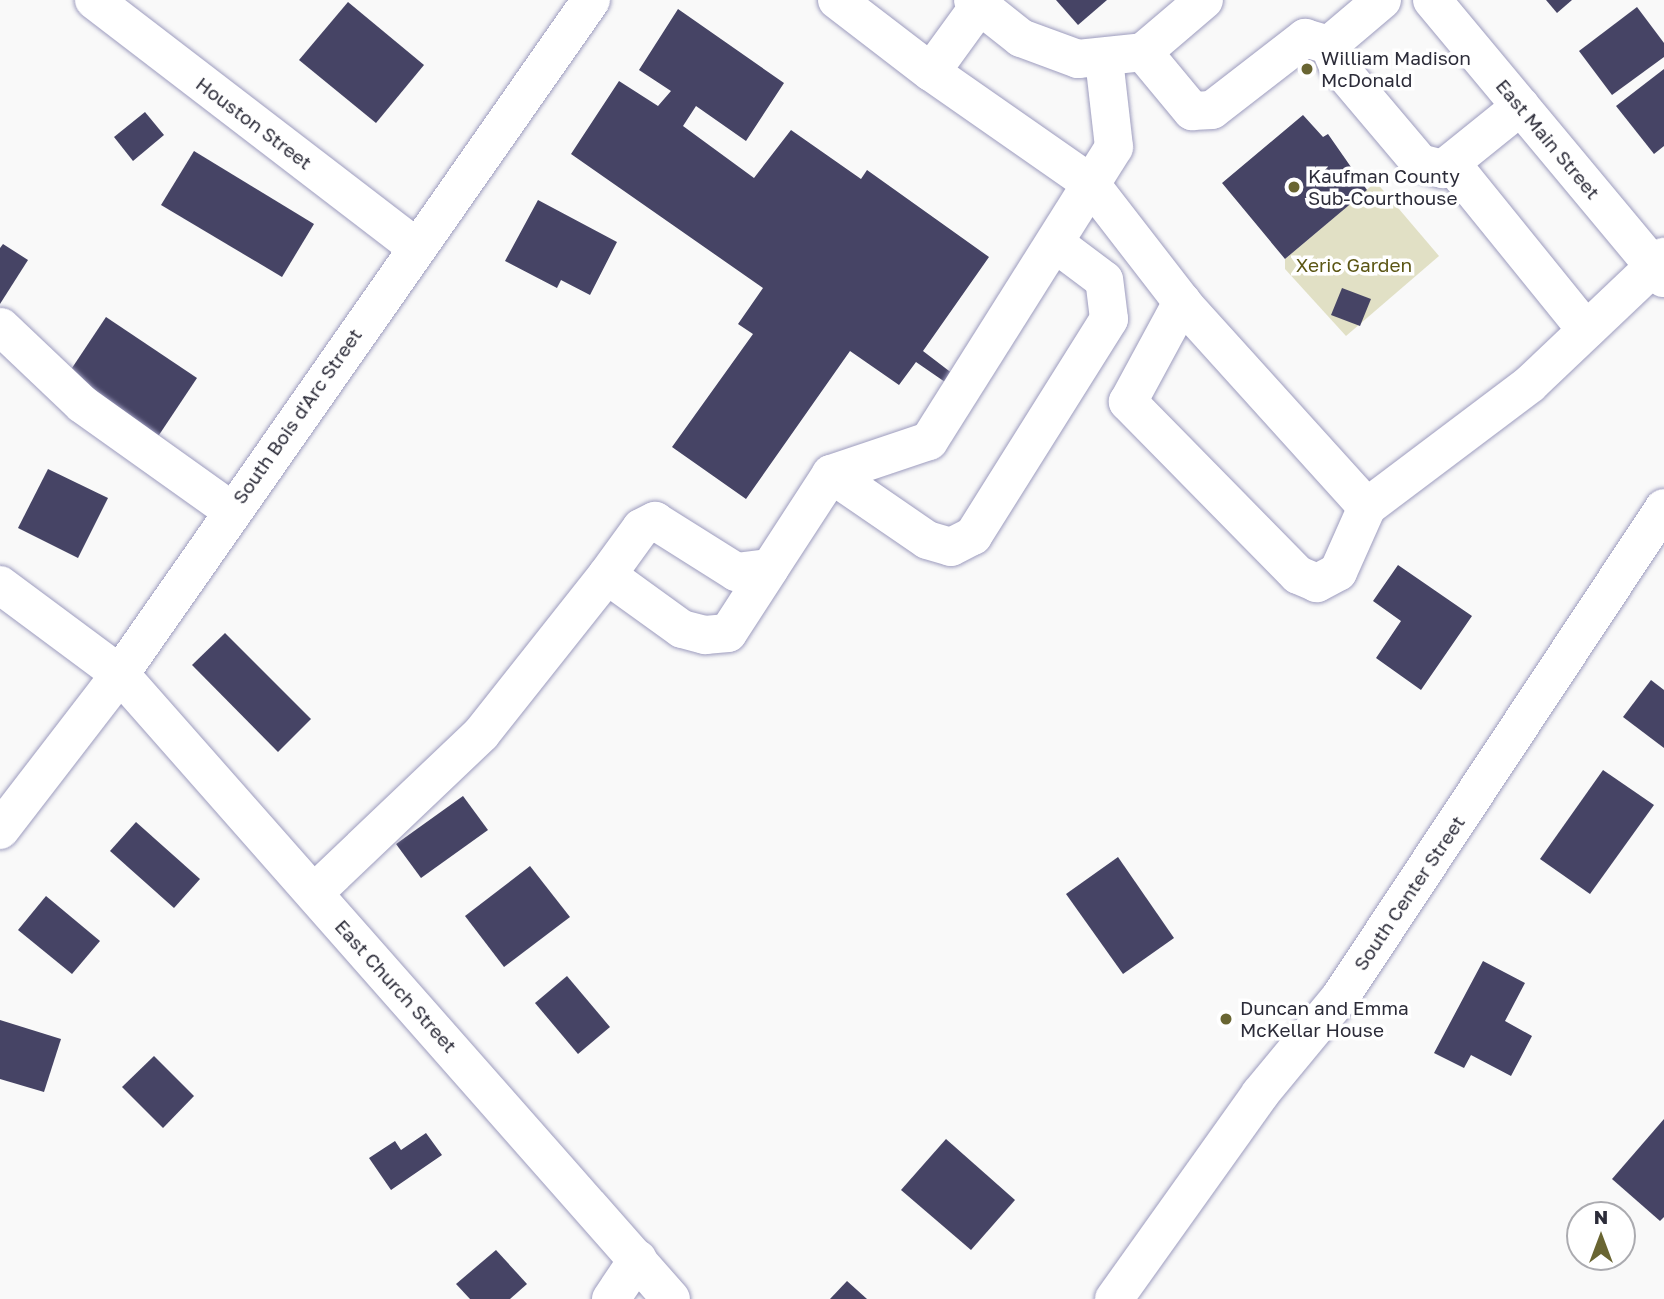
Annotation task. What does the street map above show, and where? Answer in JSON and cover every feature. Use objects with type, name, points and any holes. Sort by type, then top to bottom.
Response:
[{"type":"street","name":"Houston Street","points":[[94,0],[415,246]]},
{"type":"street","name":"South Bois d'Arc Street","points":[[0,830],[120,674],[415,246],[591,0]]},
{"type":"street","points":[[837,0],[931,72],[1090,183],[1182,302],[1367,506]]},
{"type":"street","points":[[931,72],[976,3],[1045,51],[1104,59],[1143,52],[1204,0]]},
{"type":"street","points":[[1329,45],[1382,0]]},
{"type":"street","name":"East Main Street","points":[[1432,0],[1661,267]]},
{"type":"street","points":[[1143,52],[1192,111],[1212,110],[1305,38],[1329,45]]},
{"type":"street","points":[[1329,45],[1338,66],[1420,163],[1443,169],[1521,106]]},
{"type":"street","points":[[607,575],[682,629],[705,635],[728,633],[831,474],[929,441],[1056,244],[1090,183],[1114,147],[1104,59]]},
{"type":"street","points":[[1451,163],[1586,330]]},
{"type":"street","points":[[831,474],[927,540],[951,547],[973,536],[1109,319],[1104,280],[1056,244]]},
{"type":"street","points":[[1182,302],[1128,402],[1298,575],[1317,583],[1338,572],[1367,506],[1530,384],[1586,330],[1661,267]]},
{"type":"street","points":[[1,327],[82,404],[232,511]]},
{"type":"street","name":"South Center Street","points":[[1114,1299],[1260,1094],[1341,996],[1664,509]]},
{"type":"street","points":[[314,893],[481,734],[641,528],[656,521],[736,572],[770,568]]},
{"type":"street","name":"East Church Street","points":[[0,585],[120,674],[671,1299]]},
{"type":"street","points":[[611,1299],[638,1259]]},
{"type":"green space","name":"Xeric Garden","points":[[1376,182],[1439,256],[1346,336],[1285,269],[1285,259]]},
{"type":"building","points":[[1056,0],[1107,0],[1078,25]]},
{"type":"building","points":[[1546,0],[1572,0],[1557,13]]},
{"type":"building","points":[[348,2],[424,65],[376,123],[299,60]]},
{"type":"building","points":[[1637,7],[1664,43],[1664,57],[1612,95],[1579,51]]},
{"type":"building","points":[[678,9],[784,83],[746,141],[696,106],[683,126],[754,178],[791,130],[861,179],[867,170],[989,257],[923,351],[953,374],[945,382],[916,362],[899,385],[850,351],[746,499],[672,447],[753,334],[738,324],[763,288],[571,154],[619,81],[658,106],[671,91],[639,70]]},
{"type":"building","points":[[1664,69],[1664,146],[1654,154],[1616,106]]},
{"type":"building","points":[[145,112],[164,135],[133,161],[114,137]]},
{"type":"building","name":"Kaufman County Sub-Courthouse","points":[[1303,115],[1323,137],[1328,134],[1367,190],[1285,259],[1222,183]]},
{"type":"building","points":[[194,151],[314,224],[282,277],[161,205]]},
{"type":"building","points":[[538,200],[617,242],[590,295],[561,280],[557,288],[505,261]]},
{"type":"building","points":[[3,244],[28,260],[0,304],[0,248]]},
{"type":"building","points":[[1342,288],[1371,299],[1360,326],[1331,315]]},
{"type":"building","points":[[106,317],[197,378],[157,438],[66,377]]},
{"type":"building","points":[[48,469],[108,498],[78,558],[18,528]]},
{"type":"building","points":[[1398,565],[1472,616],[1421,690],[1376,658],[1401,621],[1373,601]]},
{"type":"building","points":[[225,633],[311,719],[278,752],[192,665]]},
{"type":"building","points":[[1651,680],[1664,690],[1664,748],[1623,717]]},
{"type":"building","points":[[1603,770],[1654,805],[1590,894],[1540,859]]},
{"type":"building","points":[[463,796],[488,830],[421,878],[396,844]]},
{"type":"building","points":[[136,822],[200,879],[174,908],[110,851]]},
{"type":"building","points":[[1118,857],[1174,938],[1123,974],[1066,894]]},
{"type":"building","points":[[530,866],[570,917],[504,967],[465,916]]},
{"type":"building","points":[[46,896],[100,941],[72,974],[18,930]]},
{"type":"building","points":[[1483,961],[1525,983],[1505,1021],[1532,1036],[1511,1076],[1471,1055],[1464,1068],[1434,1053]]},
{"type":"building","points":[[567,976],[610,1027],[578,1054],[535,1003]]},
{"type":"building","points":[[0,1020],[61,1039],[44,1092],[0,1079]]},
{"type":"building","points":[[154,1056],[194,1096],[163,1128],[122,1087]]},
{"type":"building","points":[[1664,1119],[1664,1217],[1660,1221],[1612,1179]]},
{"type":"building","points":[[426,1133],[442,1155],[391,1190],[369,1158],[395,1141],[401,1150]]},
{"type":"building","points":[[946,1139],[1015,1200],[971,1250],[901,1190]]},
{"type":"building","points":[[496,1250],[527,1284],[510,1299],[470,1299],[456,1284]]},
{"type":"building","points":[[847,1281],[867,1299],[830,1299]]},
{"type":"place","name":"William Madison McDonald","points":[[1307,69]]},
{"type":"place","name":"Kaufman County Sub-Courthouse","points":[[1294,187]]},
{"type":"place","name":"Duncan and Emma McKellar House","points":[[1226,1019]]}]
